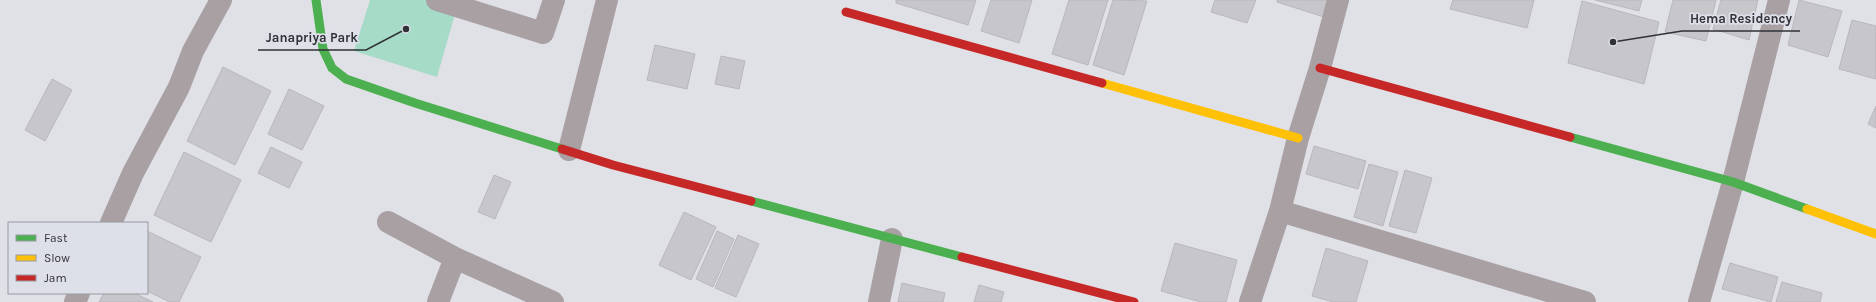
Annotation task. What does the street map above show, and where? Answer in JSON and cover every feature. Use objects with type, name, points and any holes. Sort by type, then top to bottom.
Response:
[{"type":"street","points":[[111,222],[133,173],[179,87],[194,51],[221,0]]},
{"type":"street","points":[[316,0],[323,49],[332,68],[346,79],[420,105],[569,150],[613,165],[1134,302]]},
{"type":"street","points":[[437,0],[543,33],[554,0]]},
{"type":"street","points":[[569,150],[607,0]]},
{"type":"street","points":[[1250,302],[1280,211],[1298,138],[1320,68],[1338,0]]},
{"type":"street","points":[[1699,302],[1779,0]]},
{"type":"street","points":[[846,12],[1298,138]]},
{"type":"street","points":[[1320,68],[1732,182],[1876,234]]},
{"type":"street","points":[[1280,211],[1585,302]]},
{"type":"street","points":[[388,222],[455,258],[553,302]]},
{"type":"street","points":[[879,302],[892,239]]},
{"type":"street","points":[[438,302],[455,258]]},
{"type":"green space","points":[[370,0],[435,0],[457,7],[437,77],[354,51]]},
{"type":"building","points":[[896,0],[976,0],[968,25],[896,3]]},
{"type":"building","points":[[991,0],[1032,0],[1019,43],[981,31]]},
{"type":"building","points":[[1069,0],[1108,0],[1088,65],[1052,54]]},
{"type":"building","points":[[1113,0],[1147,1],[1124,75],[1093,65]]},
{"type":"building","points":[[1215,0],[1256,0],[1247,23],[1211,12]]},
{"type":"building","points":[[1277,0],[1329,0],[1324,17],[1277,2]]},
{"type":"building","points":[[1453,0],[1534,0],[1527,28],[1450,9]]},
{"type":"building","points":[[1595,0],[1642,0],[1639,11]]},
{"type":"building","points":[[1673,0],[1716,0],[1706,41],[1665,32]]},
{"type":"building","points":[[1721,0],[1758,0],[1749,40],[1713,29]]},
{"type":"building","points":[[1799,0],[1842,11],[1828,57],[1788,45]]},
{"type":"building","points":[[1582,1],[1659,22],[1644,84],[1568,63]]},
{"type":"building","points":[[1852,20],[1876,26],[1876,79],[1839,69]]},
{"type":"building","points":[[655,45],[695,54],[687,89],[647,80]]},
{"type":"building","points":[[721,56],[745,61],[739,89],[715,84]]},
{"type":"building","points":[[223,67],[271,91],[235,165],[187,141]]},
{"type":"building","points":[[52,79],[72,90],[45,141],[25,130]]},
{"type":"building","points":[[289,89],[324,106],[302,150],[268,134]]},
{"type":"building","points":[[1876,106],[1876,128],[1868,124]]},
{"type":"building","points":[[1314,146],[1366,161],[1358,189],[1306,174]]},
{"type":"building","points":[[271,147],[302,162],[289,188],[258,173]]},
{"type":"building","points":[[184,152],[241,180],[211,242],[154,215]]},
{"type":"building","points":[[1369,164],[1398,172],[1383,226],[1354,217]]},
{"type":"building","points":[[1405,170],[1432,178],[1416,233],[1389,226]]},
{"type":"building","points":[[494,175],[511,182],[495,219],[478,212]]},
{"type":"building","points":[[684,212],[716,227],[691,280],[659,265]]},
{"type":"building","points":[[148,231],[201,257],[179,302],[170,302],[148,291]]},
{"type":"building","points":[[717,231],[734,239],[713,287],[696,279]]},
{"type":"building","points":[[738,235],[759,244],[736,297],[715,288]]},
{"type":"building","points":[[1175,243],[1237,260],[1226,302],[1201,302],[1161,291]]},
{"type":"building","points":[[1326,248],[1368,261],[1356,302],[1333,302],[1312,296]]},
{"type":"building","points":[[1730,263],[1778,277],[1771,302],[1722,289]]},
{"type":"building","points":[[1782,282],[1822,293],[1820,302],[1776,302]]},
{"type":"building","points":[[902,283],[945,293],[943,302],[898,302]]},
{"type":"building","points":[[979,285],[1004,292],[1001,302],[974,302]]},
{"type":"building","points":[[103,294],[136,294],[153,302],[99,302]]},
{"type":"traffic: fast","points":[[316,0],[323,49],[332,68],[346,79],[415,103],[562,149]]},
{"type":"traffic: fast","points":[[1570,137],[1733,182],[1807,209]]},
{"type":"traffic: fast","points":[[751,201],[962,257]]},
{"type":"traffic: slow","points":[[1102,83],[1298,138]]},
{"type":"traffic: slow","points":[[1807,209],[1876,234]]},
{"type":"traffic: jam","points":[[846,12],[1102,83]]},
{"type":"traffic: jam","points":[[1320,68],[1570,137]]},
{"type":"traffic: jam","points":[[562,149],[613,165],[751,201]]},
{"type":"traffic: jam","points":[[962,257],[1134,302]]},
{"type":"place","name":"Janapriya Park","points":[[406,29]]},
{"type":"place","name":"Hema Residency","points":[[1613,42]]}]
